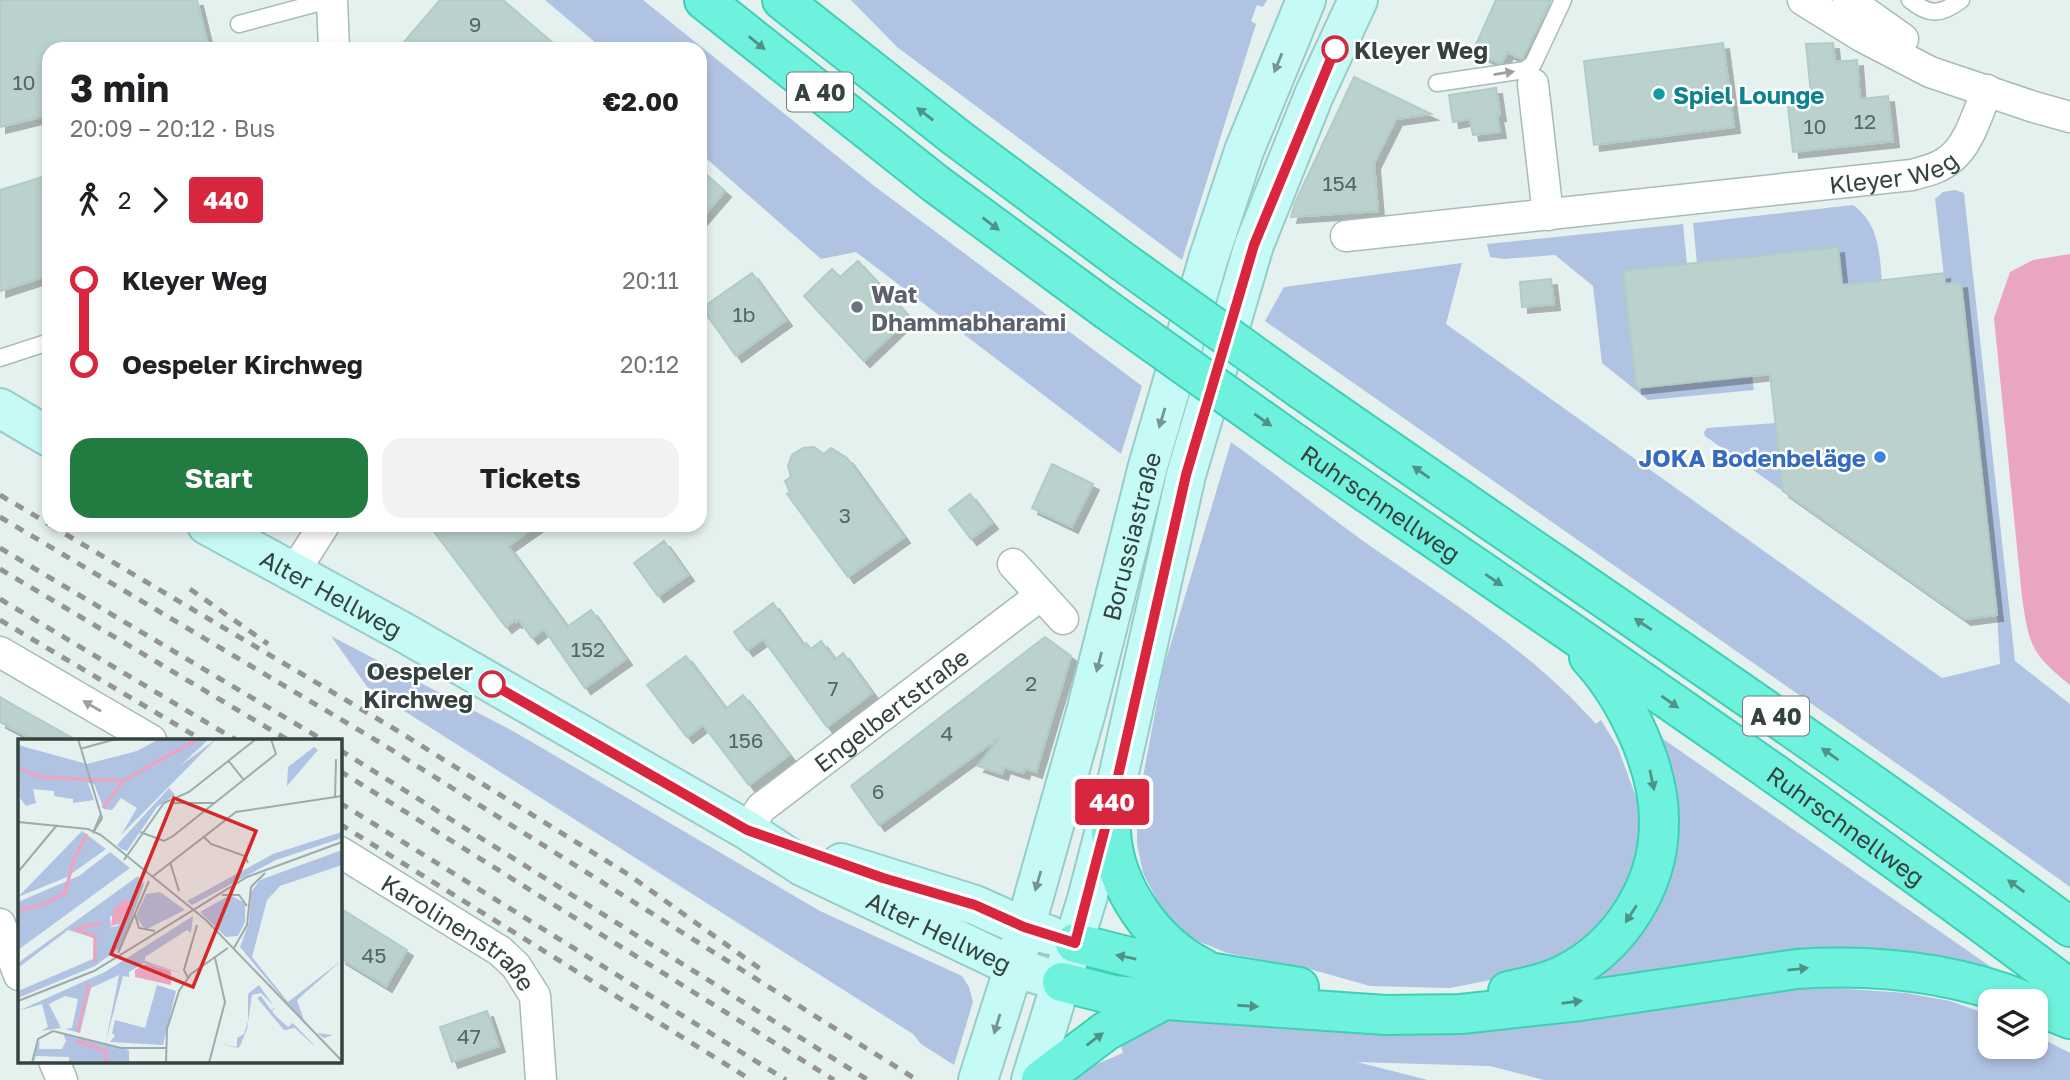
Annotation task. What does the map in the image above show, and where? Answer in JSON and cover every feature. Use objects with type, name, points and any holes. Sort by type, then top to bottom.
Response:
[{"type":"highway","name":"Ruhrschnellweg","points":[[704,0],[936,184],[1107,310],[1959,906],[2070,989]]},
{"type":"highway","name":"Ruhrschnellweg","points":[[782,0],[893,90],[1122,261],[1302,390],[1800,732],[2021,889],[2070,927]]},
{"type":"highway","points":[[823,0],[830,18],[851,49],[893,90]]},
{"type":"highway","points":[[1075,943],[1112,954],[1217,975],[1431,1000],[1480,998],[1546,982],[1596,955],[1632,913],[1648,882],[1657,851],[1660,820],[1653,776],[1638,736],[1610,684],[1592,659],[1533,607]]},
{"type":"highway","points":[[1114,794],[1111,832],[1125,883],[1135,903],[1156,933],[1184,959],[1217,975]]},
{"type":"highway","points":[[1062,982],[1113,995],[1386,1015],[1461,1014],[1580,1001],[1797,969],[1834,967],[1871,967],[1944,978],[1990,989]]},
{"type":"highway","points":[[1041,1080],[1106,1031],[1166,999]]},
{"type":"highway","points":[[2048,1010],[2070,1019]]},
{"type":"main road","name":"Borussiastraße","points":[[978,1080],[1014,967],[1086,712],[1151,455],[1205,273],[1244,151],[1306,0]]},
{"type":"main road","name":"Borussiastraße","points":[[1031,1080],[1075,943],[1114,794],[1186,475],[1254,245],[1314,95],[1358,0]]},
{"type":"main road","points":[[0,408],[42,433]]},
{"type":"main road","name":"Alter Hellweg","points":[[220,532],[415,639],[747,830],[802,866],[1014,967],[1062,982]]},
{"type":"main road","name":"Alter Hellweg","points":[[747,830],[883,878],[975,905],[1024,927],[1075,943]]},
{"type":"street","points":[[330,0],[333,42]]},
{"type":"street","points":[[1803,0],[1861,36],[1930,72],[2070,117]]},
{"type":"street","points":[[1848,0],[1889,31],[1987,90]]},
{"type":"street","points":[[1533,84],[1548,215]]},
{"type":"street","name":"Kleyer Weg","points":[[1346,236],[1912,175],[1936,169],[1952,159],[1965,140],[1987,90]]},
{"type":"street","points":[[294,572],[320,532]]},
{"type":"street","points":[[1013,564],[1063,619]]},
{"type":"street","name":"Engelbertstraße","points":[[747,830],[761,808],[1041,595]]},
{"type":"street","points":[[0,652],[149,739]]},
{"type":"street","name":"Karolinenstraße","points":[[341,853],[500,950],[516,966],[535,996],[541,1080]]},
{"type":"street","points":[[0,924],[12,975]]},
{"type":"street","points":[[54,1062],[62,1080]]},
{"type":"lane","points":[[239,24],[330,0]]},
{"type":"lane","points":[[1437,83],[1525,70],[1533,64],[1563,0]]},
{"type":"lane","points":[[1910,0],[1920,9],[1933,12],[1947,10],[1961,0]]},
{"type":"lane","points":[[0,358],[42,344]]},
{"type":"shaded area","points":[[545,0],[643,0],[695,42],[595,42]]},
{"type":"shaded area","points":[[851,0],[1267,0],[1263,7],[1257,5],[1251,21],[1256,24],[1182,260],[897,47]]},
{"type":"shaded area","points":[[707,51],[873,185],[1142,386],[1121,454],[856,252],[821,259],[707,159]]},
{"type":"shaded area","points":[[1955,190],[1964,193],[2015,661],[2070,704],[2070,887],[1265,321],[1284,287],[1462,263],[1446,324],[1942,678],[2000,664],[1961,283],[1945,284],[1935,199],[1943,192]]},
{"type":"shaded area","points":[[1853,205],[1862,213],[1874,233],[1883,291],[1843,295],[1838,248],[1697,263],[1693,223]]},
{"type":"shaded area","points":[[1683,224],[1687,264],[1623,271],[1636,387],[1752,376],[1754,390],[1648,400],[1602,363],[1593,286],[1555,255],[1503,259],[1490,257],[1487,244]]},
{"type":"shaded area","points":[[2070,254],[2070,685],[2040,656],[2027,627],[1994,318],[2010,272],[2033,260]]},
{"type":"shaded area","points":[[1776,423],[1783,491],[1705,436],[1704,432],[1707,428]]},
{"type":"shaded area","points":[[1231,442],[1355,535],[1490,629],[1545,674],[1596,724],[1601,720],[1618,748],[1639,805],[1637,851],[1618,901],[1583,944],[1526,973],[1450,988],[1370,986],[1306,968],[1227,953],[1181,934],[1155,911],[1160,906],[1143,873],[1137,844],[1137,809],[1163,670]]},
{"type":"shaded area","points":[[331,636],[513,731],[820,911],[962,976],[969,987],[973,1002],[954,1065],[921,1044],[913,1034],[368,688]]},
{"type":"shaded area","points":[[1656,734],[2001,974],[1585,985],[1647,924],[1661,901],[1671,875],[1679,837],[1678,803],[1670,770]]},
{"type":"shaded area","points":[[1820,987],[1906,993],[1950,1001],[1978,1011],[1978,1059],[2048,1059],[2048,1042],[2070,1053],[2070,1080],[1544,1080],[1490,1066],[1357,1062],[1428,1080],[1075,1080],[1078,1072],[1123,1053],[1117,1033],[1185,1015]]},
{"type":"building","points":[[0,0],[197,0],[207,42],[42,42],[42,117],[0,127]]},
{"type":"building","points":[[440,0],[503,0],[552,42],[404,42]]},
{"type":"building","points":[[1496,0],[1551,0],[1522,59],[1507,52],[1502,63],[1499,63],[1473,51]]},
{"type":"building","name":"Spiel Lounge","points":[[1723,43],[1734,127],[1594,145],[1584,61]]},
{"type":"building","points":[[1833,43],[1835,62],[1857,60],[1860,99],[1888,96],[1893,141],[1793,152],[1788,106],[1812,104],[1806,44]]},
{"type":"building","points":[[1354,77],[1431,114],[1396,119],[1374,163],[1378,211],[1291,217],[1295,203]]},
{"type":"building","points":[[1496,88],[1500,132],[1473,135],[1470,119],[1453,122],[1449,95]]},
{"type":"building","points":[[707,175],[725,191],[707,212]]},
{"type":"building","points":[[42,177],[42,277],[0,291],[0,190]]},
{"type":"building","name":"JOKA Bodenbeläge","points":[[1838,247],[1842,285],[1944,273],[1945,284],[1961,282],[1997,615],[1965,619],[1783,491],[1770,374],[1636,388],[1623,271]]},
{"type":"building","name":"Wat Dhammabharami","points":[[858,261],[910,317],[864,361],[804,296],[832,269],[840,277]]},
{"type":"building","points":[[752,273],[786,320],[736,356],[707,315],[707,304]]},
{"type":"building","points":[[1551,279],[1554,304],[1522,307],[1520,282]]},
{"type":"building","points":[[814,447],[824,454],[831,448],[847,458],[904,537],[848,577],[787,494],[790,492],[785,481],[791,477],[788,466],[792,455],[803,448]]},
{"type":"building","points":[[1052,464],[1093,484],[1072,527],[1032,508]]},
{"type":"building","points":[[970,494],[992,523],[971,539],[949,510]]},
{"type":"building","points":[[434,532],[528,532],[508,546],[567,627],[591,610],[626,659],[585,688],[544,629],[532,638],[519,620],[506,627]]},
{"type":"building","points":[[664,541],[688,575],[658,596],[634,563]]},
{"type":"building","points":[[773,603],[803,645],[806,643],[811,649],[821,641],[835,660],[843,653],[872,693],[827,727],[763,639],[747,650],[734,632]]},
{"type":"building","points":[[1045,637],[1071,656],[1036,772],[1025,768],[1023,773],[1004,767],[1002,774],[978,766],[1000,737],[879,825],[851,786]]},
{"type":"building","points":[[686,656],[726,709],[743,695],[789,755],[749,785],[703,725],[687,737],[647,685]]},
{"type":"building","points":[[0,697],[74,739],[32,739],[0,722]]},
{"type":"building","points":[[341,909],[407,950],[386,986],[341,959]]},
{"type":"building","points":[[487,1011],[499,1046],[452,1062],[440,1027]]},
{"type":"railway","points":[[0,495],[42,520]]},
{"type":"railway","points":[[0,517],[379,742],[917,1080]]},
{"type":"railway","points":[[62,532],[388,725],[629,875],[766,973]]},
{"type":"railway","points":[[0,548],[321,739]]},
{"type":"railway","points":[[0,569],[286,739]]},
{"type":"railway","points":[[190,589],[268,644]]},
{"type":"railway","points":[[0,599],[234,739]]},
{"type":"railway","points":[[0,620],[200,739]]},
{"type":"railway","points":[[341,751],[868,1080]]},
{"type":"railway","points":[[341,772],[834,1080]]},
{"type":"railway","points":[[341,804],[786,1080]]},
{"type":"railway","points":[[341,825],[751,1080]]},
{"type":"bus line","name":"440","points":[[492,684],[747,830],[883,878],[975,905],[1024,927],[1075,943],[1114,794],[1186,475],[1254,245],[1335,49]]},
{"type":"place","name":"Kleyer Weg","points":[[1335,49]]},
{"type":"place","name":"Spiel Lounge","points":[[1659,94]]},
{"type":"place","name":"Wat Dhammabharami","points":[[857,307]]},
{"type":"place","name":"JOKA Bodenbeläge","points":[[1880,457]]},
{"type":"place","name":"Oespeler Kirchweg","points":[[492,684]]}]
